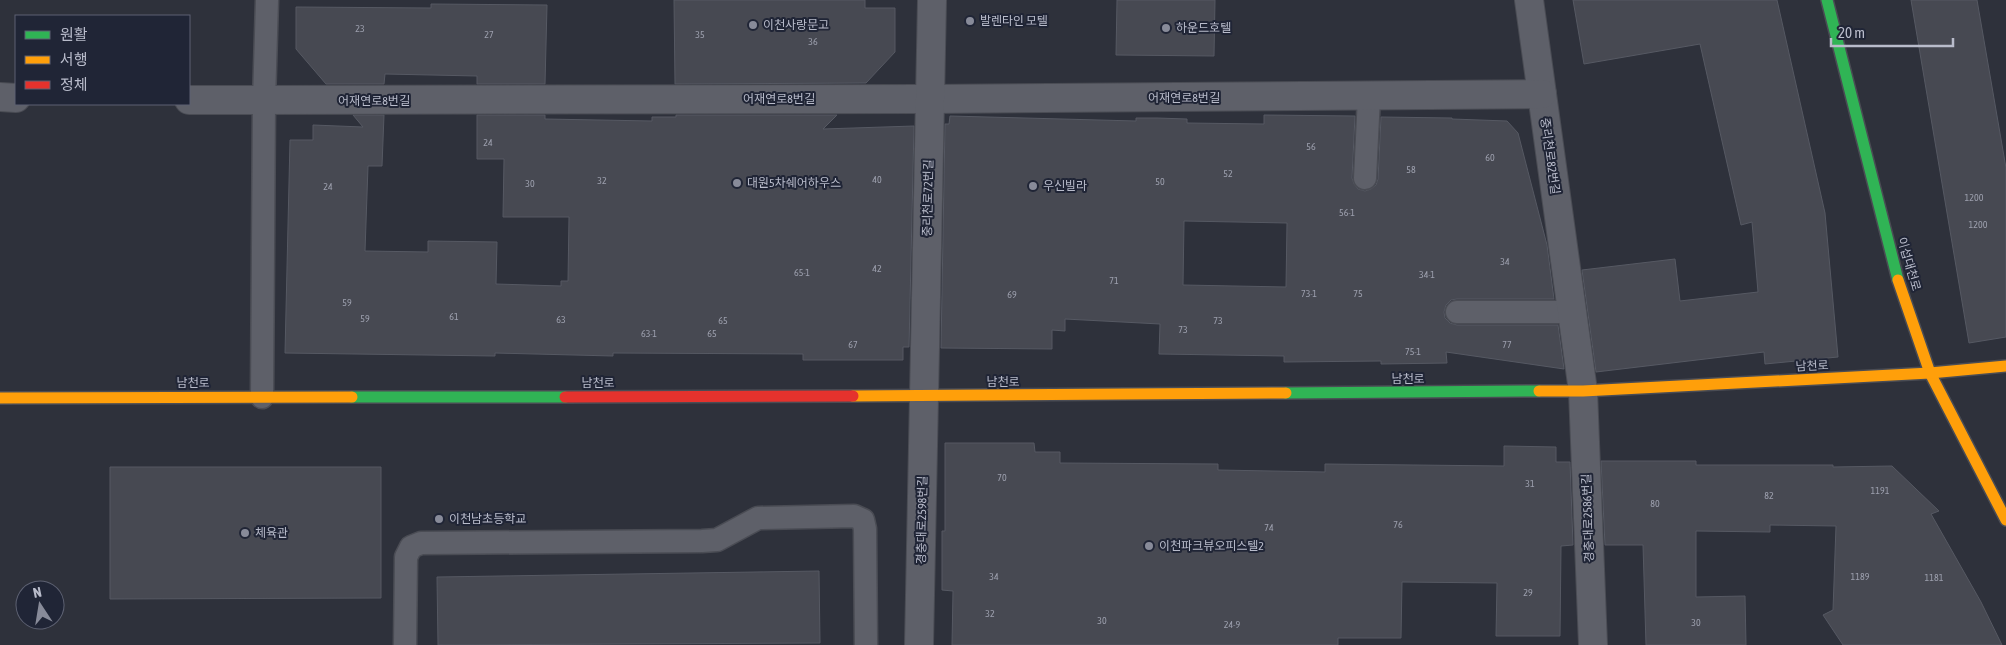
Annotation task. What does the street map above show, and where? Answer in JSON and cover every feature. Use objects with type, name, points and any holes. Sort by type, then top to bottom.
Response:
[{"type":"street","name":"중리천로72번길","points":[[925,396],[932,0]]},
{"type":"street","name":"중리천로82번길","points":[[1529,0],[1583,391]]},
{"type":"street","name":"이섭대천로","points":[[1828,0],[1898,278],[1930,373],[2006,520]]},
{"type":"street","name":"어재연로8번길","points":[[190,100],[930,99],[1368,97],[1542,94]]},
{"type":"street","points":[[0,98],[15,98]]},
{"type":"street","name":"남천로","points":[[0,398],[925,396],[1583,391],[1930,373],[2006,366]]},
{"type":"street","name":"경충대로2586번길","points":[[1583,391],[1593,645]]},
{"type":"street","name":"경충대로2598번길","points":[[919,645],[925,396]]},
{"type":"lane","points":[[262,397],[264,101],[267,0]]},
{"type":"lane","points":[[1365,178],[1368,97]]},
{"type":"lane","points":[[1457,312],[1572,312]]},
{"type":"lane","points":[[405,645],[406,557],[411,547],[421,543],[702,541],[717,540],[758,518],[854,516],[860,517],[865,524],[866,645]]},
{"type":"building","points":[[674,0],[865,0],[865,8],[895,8],[895,52],[866,83],[675,84]]},
{"type":"building","name":"하운드호텔","points":[[1117,0],[1215,0],[1214,56],[1116,55]]},
{"type":"building","points":[[1573,0],[1777,0],[1825,213],[1838,357],[1765,364],[1764,352],[1596,372],[1582,270],[1675,259],[1680,301],[1758,292],[1752,222],[1741,225],[1700,44],[1584,64]]},
{"type":"building","points":[[1911,0],[1977,0],[2006,168],[2006,337],[1969,343]]},
{"type":"building","points":[[431,4],[547,5],[545,84],[477,84],[477,76],[385,74],[384,84],[326,84],[296,49],[296,7],[431,8]]},
{"type":"building","points":[[353,115],[384,115],[382,166],[368,166],[365,251],[428,252],[428,241],[497,242],[496,284],[561,286],[561,281],[568,281],[569,217],[503,217],[504,159],[477,159],[477,115],[545,115],[545,119],[652,121],[652,117],[676,117],[676,115],[837,115],[823,129],[914,126],[909,347],[903,347],[903,360],[803,360],[803,354],[613,353],[613,356],[495,353],[495,356],[285,353],[290,140],[313,140],[313,125],[363,127]]},
{"type":"building","points":[[1264,115],[1355,116],[1352,178],[1358,189],[1365,191],[1376,185],[1378,179],[1381,117],[1507,121],[1518,133],[1547,245],[1554,299],[1451,300],[1446,305],[1445,318],[1450,323],[1457,325],[1558,325],[1564,369],[1446,352],[1447,363],[1381,364],[1381,361],[1284,362],[1284,356],[1159,354],[1160,324],[1065,319],[1065,331],[1052,330],[1052,349],[941,348],[945,124],[949,124],[950,116],[1136,121],[1136,118],[1157,118],[1187,119],[1187,123],[1264,124]],"holes":[[[1184,221],[1287,223],[1286,287],[1183,285]]]},
{"type":"building","points":[[945,443],[1034,443],[1035,452],[1060,452],[1060,463],[1218,464],[1218,470],[1325,472],[1325,464],[1504,466],[1504,446],[1556,447],[1556,462],[1570,462],[1573,545],[1561,546],[1560,636],[1496,636],[1497,583],[1402,582],[1401,638],[1338,638],[1338,645],[952,645],[953,591],[942,590],[942,531],[945,531]]},
{"type":"building","points":[[1601,461],[1696,461],[1696,465],[1892,466],[1939,511],[1931,514],[1981,602],[2002,645],[1843,645],[1823,615],[1833,610],[1836,526],[1770,525],[1770,532],[1696,531],[1696,597],[1745,596],[1746,645],[1646,645],[1643,545],[1605,545]]},
{"type":"building","name":"체육관","points":[[110,467],[381,467],[381,598],[110,599]]},
{"type":"building","points":[[819,571],[820,643],[438,645],[437,577]]},
{"type":"traffic: fast","points":[[1827,0],[1898,280]]},
{"type":"traffic: fast","points":[[1286,393],[1539,391]]},
{"type":"traffic: fast","points":[[352,397],[565,397]]},
{"type":"traffic: slow","points":[[1898,280],[1930,373],[2006,520]]},
{"type":"traffic: slow","points":[[1539,391],[1583,391],[1930,373],[2006,366]]},
{"type":"traffic: slow","points":[[853,396],[1286,393]]},
{"type":"traffic: slow","points":[[0,398],[352,397]]},
{"type":"traffic: jam","points":[[565,397],[853,396]]},
{"type":"place","name":"발렌타인 모텔","points":[[970,21]]},
{"type":"place","name":"이천사랑문고","points":[[753,25]]},
{"type":"place","name":"하운드호텔","points":[[1166,28]]},
{"type":"place","name":"대원5차쉐어하우스","points":[[737,183]]},
{"type":"place","name":"우신빌라","points":[[1033,186]]},
{"type":"place","name":"이천남초등학교","points":[[439,519]]},
{"type":"place","name":"체육관","points":[[245,533]]},
{"type":"place","name":"이천파크뷰오피스텔2","points":[[1149,546]]}]
